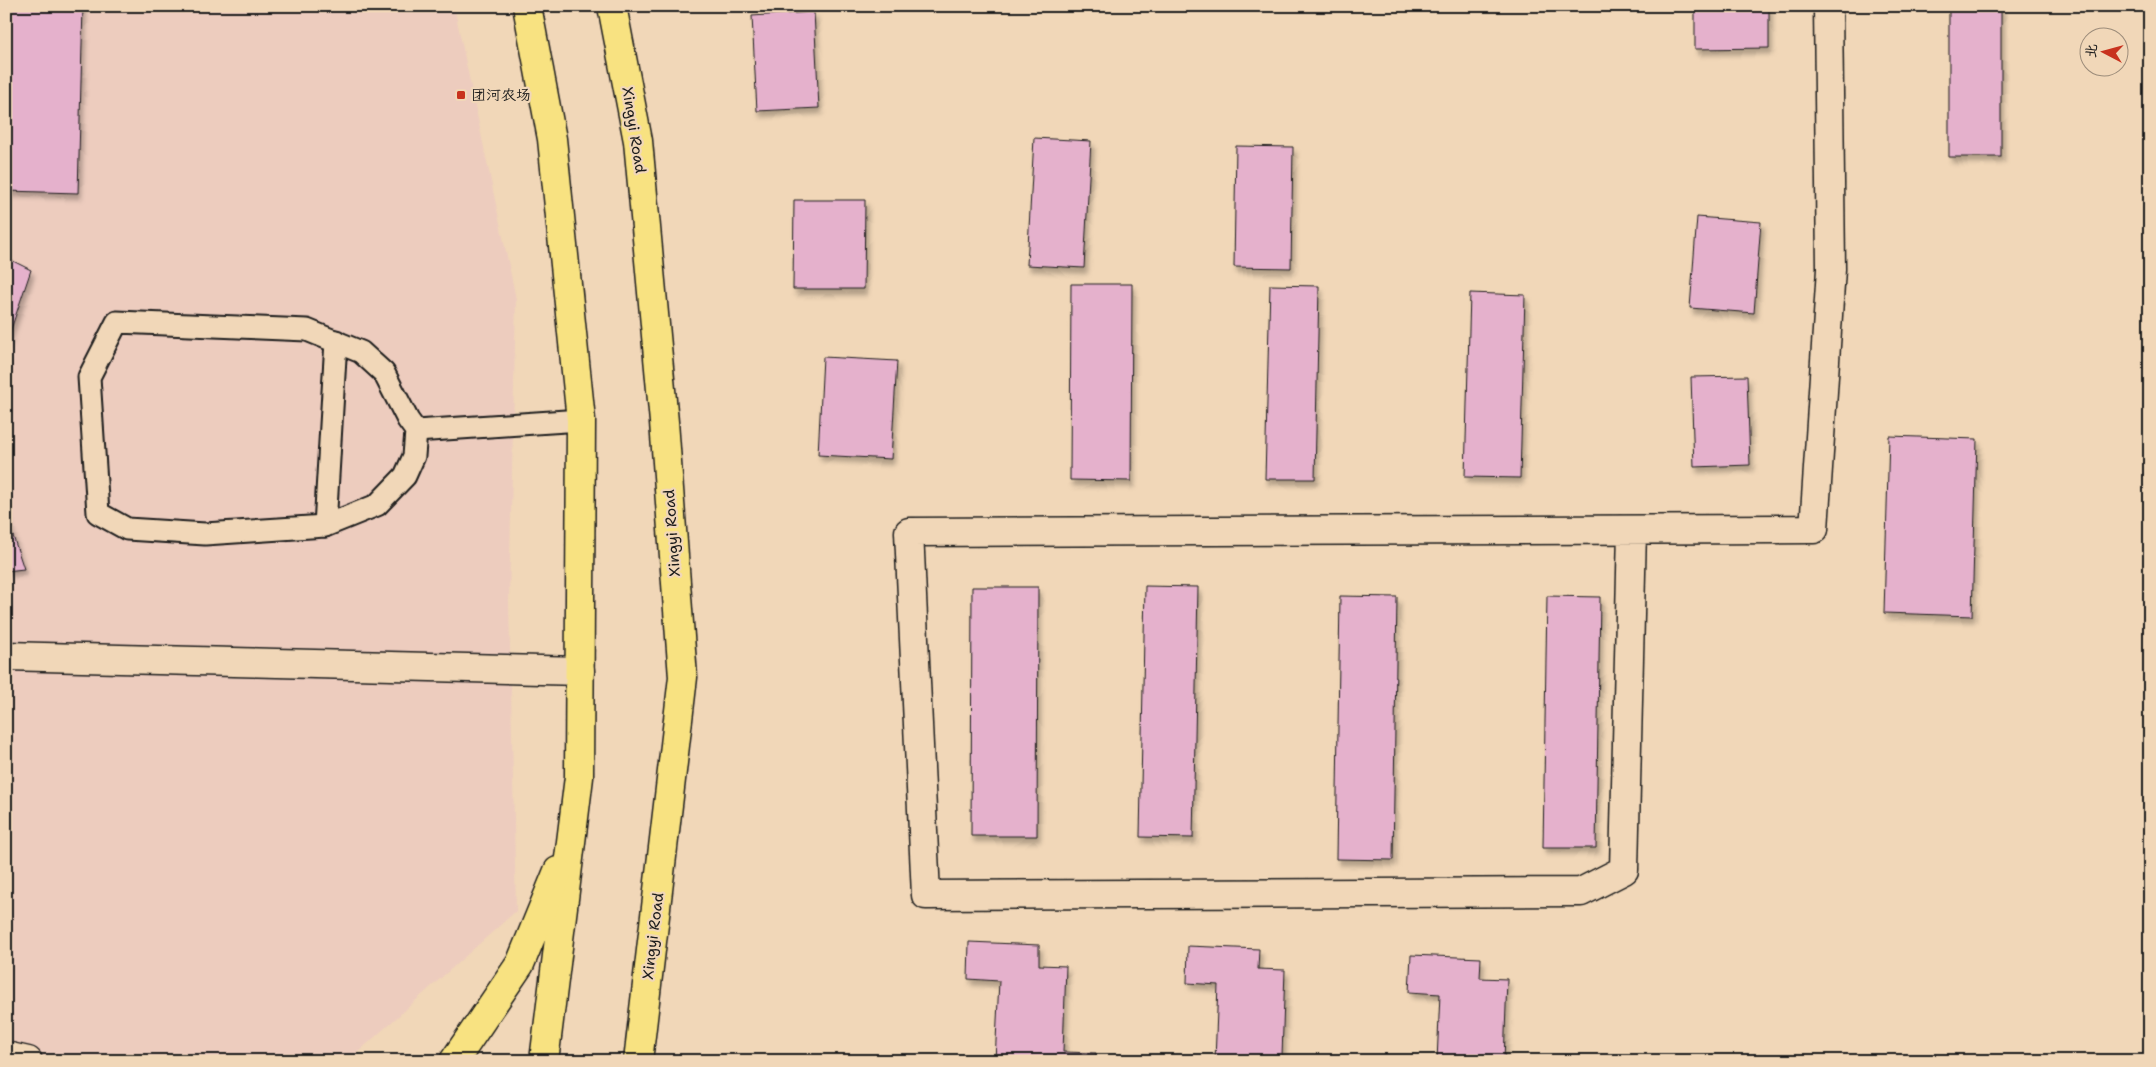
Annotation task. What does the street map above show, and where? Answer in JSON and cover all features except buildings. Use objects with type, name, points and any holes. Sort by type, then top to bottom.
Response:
[{"type":"main road","points":[[527,6],[552,139],[580,420],[579,777],[544,1061]]},
{"type":"main road","name":"Xingyi Road","points":[[612,6],[638,141],[664,422],[683,677],[638,1061]]},
{"type":"main road","points":[[454,1061],[520,964],[571,840]]},
{"type":"street","points":[[1632,530],[1624,870],[1581,892],[926,895],[908,532],[1632,530],[1814,530],[1831,269],[1828,6]]},
{"type":"street","points":[[6,656],[580,671]]},
{"type":"street","points":[[6,1056],[28,1061]]},
{"type":"lane","points":[[117,322],[308,330],[361,352],[384,373],[408,420],[416,431],[414,456],[405,476],[377,505],[325,526],[205,534],[128,529],[98,513],[89,377],[117,322]]},
{"type":"lane","points":[[325,526],[336,341]]},
{"type":"lane","points":[[416,431],[580,420]]},
{"type":"shaded area","points":[[6,6],[454,6],[516,299],[509,601],[516,911],[348,1061],[6,1061]]},
{"type":"place","name":"团河农场","points":[[461,95]]}]
